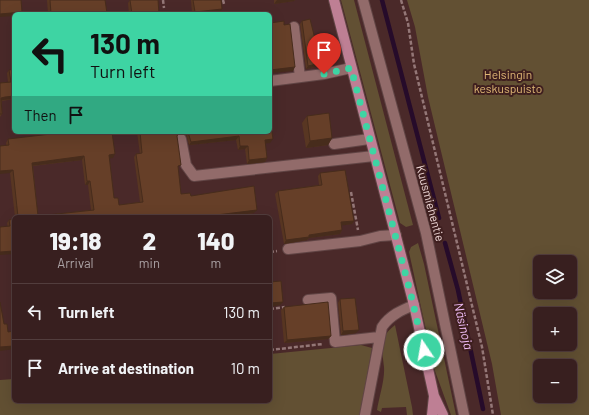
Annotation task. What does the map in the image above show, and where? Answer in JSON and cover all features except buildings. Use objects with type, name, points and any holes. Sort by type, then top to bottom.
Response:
[{"type":"main road","points":[[334,0],[414,305],[434,396],[443,415]]},
{"type":"main road","points":[[432,415],[434,396]]},
{"type":"street","name":"Kuusmiehentie","points":[[363,0],[426,233],[464,415]]},
{"type":"street","points":[[294,28],[300,77]]},
{"type":"street","points":[[272,81],[351,68]]},
{"type":"street","points":[[334,144],[370,138]]},
{"type":"street","points":[[182,139],[186,165],[194,176],[374,156]]},
{"type":"street","points":[[288,249],[360,241],[380,236],[396,235]]},
{"type":"street","points":[[308,300],[331,298],[335,342],[379,337]]},
{"type":"street","points":[[365,415],[382,327],[386,320],[397,312],[414,305]]},
{"type":"path","points":[[164,0],[164,8]]},
{"type":"path","points":[[223,0],[224,4]]},
{"type":"path","name":"Kuusmiehentie","points":[[401,0],[408,23],[414,64],[482,347],[493,415]]},
{"type":"path","points":[[351,192],[360,241]]},
{"type":"path","points":[[272,309],[303,306],[308,300]]},
{"type":"path","points":[[309,339],[310,347]]},
{"type":"path","points":[[272,350],[310,347],[335,342]]},
{"type":"green space","points":[[341,0],[354,0],[413,225],[406,227],[400,223]]},
{"type":"green space","name":"Helsingin keskuspuisto","points":[[407,0],[589,0],[589,415],[501,415],[492,364],[428,97],[415,27]]},
{"type":"green space","points":[[418,243],[424,264],[456,415],[451,415],[435,371],[409,252],[411,247]]},
{"type":"green space","points":[[395,325],[413,415],[407,415],[406,407],[382,408],[381,412],[377,410],[384,372],[382,344],[386,334]]},
{"type":"green space","points":[[361,345],[372,348],[360,415],[0,415],[0,380],[12,379],[12,403],[272,403],[272,354]]},
{"type":"waterway","name":"Näsinoja","points":[[382,0],[439,218]]},
{"type":"waterway","name":"Näsinoja","points":[[445,243],[458,290],[483,409]]},
{"type":"route","points":[[324,74],[351,68],[396,235],[424,350]]}]
